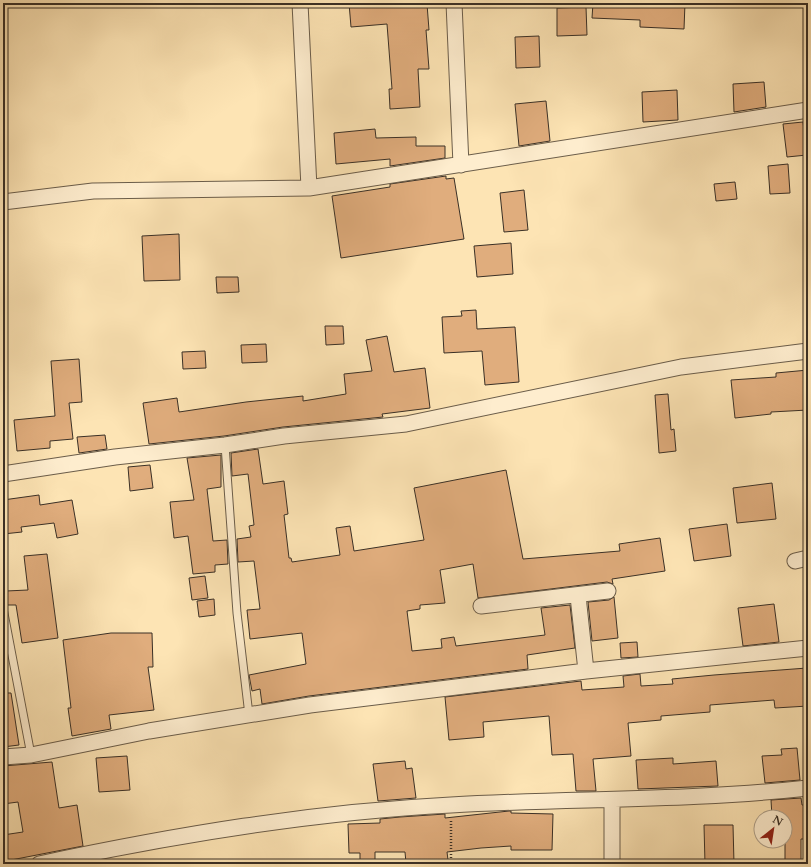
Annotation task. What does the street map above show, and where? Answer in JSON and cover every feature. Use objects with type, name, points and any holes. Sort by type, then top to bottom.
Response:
[{"type":"street","points":[[300,3],[309,188]]},
{"type":"street","points":[[454,3],[461,165]]},
{"type":"street","points":[[3,202],[93,191],[309,188],[808,110]]},
{"type":"street","points":[[3,474],[115,457],[225,445],[284,436],[406,424],[681,367],[808,351]]},
{"type":"street","points":[[480,606],[578,596],[608,591]]},
{"type":"street","points":[[578,596],[586,671]]},
{"type":"street","points":[[3,757],[31,755],[149,731],[325,703],[586,671],[808,648]]},
{"type":"street","points":[[39,864],[180,836],[276,820],[340,813],[451,804],[612,800],[752,794],[808,788]]},
{"type":"street","points":[[612,800],[612,864]]},
{"type":"lane","points":[[225,445],[237,613],[248,715]]},
{"type":"lane","points":[[3,608],[31,755]]},
{"type":"path","points":[[451,804],[451,864]]},
{"type":"building","points":[[349,3],[379,3],[379,7],[427,4],[429,30],[426,30],[429,69],[418,69],[420,107],[390,109],[389,89],[392,89],[387,24],[351,27]]},
{"type":"building","points":[[593,3],[685,3],[684,29],[640,27],[640,20],[592,18]]},
{"type":"building","points":[[586,7],[587,35],[557,36],[557,8]]},
{"type":"building","points":[[539,36],[540,67],[516,68],[515,37]]},
{"type":"building","points":[[764,82],[766,107],[734,112],[733,84]]},
{"type":"building","points":[[677,90],[678,120],[643,122],[642,92]]},
{"type":"building","points":[[546,101],[550,141],[519,146],[515,104]]},
{"type":"building","points":[[803,122],[807,155],[787,157],[783,124]]},
{"type":"building","points":[[375,129],[376,138],[416,137],[416,146],[445,146],[445,158],[390,166],[390,159],[336,164],[334,133]]},
{"type":"building","points":[[788,164],[790,193],[770,194],[768,166]]},
{"type":"building","points":[[446,176],[446,179],[454,178],[464,239],[341,258],[332,196],[390,187],[390,184]]},
{"type":"building","points":[[735,182],[737,199],[716,201],[714,184]]},
{"type":"building","points":[[524,190],[528,230],[504,232],[500,193]]},
{"type":"building","points":[[179,234],[180,280],[144,281],[142,236]]},
{"type":"building","points":[[511,243],[513,274],[477,277],[474,246]]},
{"type":"building","points":[[216,277],[238,277],[239,292],[217,293]]},
{"type":"building","points":[[476,310],[477,329],[515,327],[519,382],[485,385],[482,351],[444,353],[442,317],[462,316],[461,311]]},
{"type":"building","points":[[325,326],[343,326],[344,344],[326,345]]},
{"type":"building","points":[[387,336],[394,372],[425,368],[430,408],[382,414],[383,417],[283,427],[224,436],[149,444],[143,403],[177,398],[179,412],[246,402],[303,396],[303,401],[346,394],[344,374],[372,371],[366,340]]},
{"type":"building","points":[[266,344],[267,362],[242,363],[241,345]]},
{"type":"building","points":[[205,351],[206,368],[183,369],[182,352]]},
{"type":"building","points":[[79,359],[82,402],[69,403],[73,439],[50,441],[50,448],[17,451],[14,420],[55,416],[51,361]]},
{"type":"building","points":[[808,370],[808,410],[771,412],[771,414],[735,418],[731,380],[776,377],[776,373]]},
{"type":"building","points":[[668,394],[671,430],[674,429],[676,451],[659,453],[655,395]]},
{"type":"building","points":[[105,435],[107,449],[79,453],[77,437]]},
{"type":"building","points":[[258,449],[263,484],[284,481],[288,514],[284,515],[289,558],[291,558],[292,562],[340,555],[336,528],[350,526],[354,551],[424,540],[414,488],[506,470],[523,559],[620,551],[619,544],[660,538],[665,571],[612,579],[613,584],[607,582],[478,598],[473,564],[440,570],[445,603],[420,605],[420,609],[407,611],[412,651],[442,648],[441,639],[454,637],[456,646],[545,635],[541,608],[570,605],[575,648],[527,655],[528,669],[309,696],[262,704],[260,689],[252,691],[249,675],[306,664],[302,633],[250,639],[247,610],[260,609],[254,561],[238,562],[237,539],[251,537],[249,526],[254,525],[248,474],[232,476],[231,453]]},
{"type":"building","points":[[221,455],[221,487],[207,489],[213,541],[227,540],[228,564],[215,565],[215,572],[193,574],[188,536],[174,538],[170,502],[194,500],[187,458]]},
{"type":"building","points":[[150,465],[153,488],[130,491],[128,467]]},
{"type":"building","points":[[772,483],[776,519],[737,523],[733,488]]},
{"type":"building","points":[[39,495],[40,505],[72,500],[78,534],[57,538],[54,523],[21,527],[22,532],[3,534],[3,500]]},
{"type":"building","points":[[727,524],[731,556],[694,561],[689,529]]},
{"type":"building","points":[[47,554],[58,638],[22,643],[16,605],[7,605],[6,591],[28,590],[24,556]]},
{"type":"building","points":[[205,576],[208,598],[192,600],[189,578]]},
{"type":"building","points":[[614,597],[618,638],[592,641],[588,602],[609,600]]},
{"type":"building","points":[[214,599],[215,615],[199,617],[197,601]]},
{"type":"building","points":[[774,604],[779,642],[743,646],[738,608]]},
{"type":"building","points":[[111,633],[152,633],[153,667],[148,667],[154,710],[109,715],[111,729],[72,736],[68,708],[71,708],[63,640]]},
{"type":"building","points":[[637,642],[638,657],[621,658],[620,643]]},
{"type":"building","points":[[807,668],[808,706],[775,708],[774,700],[710,705],[710,712],[661,716],[661,720],[628,723],[631,756],[593,759],[596,791],[576,791],[573,754],[552,755],[549,716],[483,722],[484,737],[449,740],[445,697],[581,681],[582,690],[624,687],[623,676],[640,674],[641,686],[673,684],[672,679]]},
{"type":"building","points":[[3,693],[11,693],[19,745],[3,747]]},
{"type":"building","points":[[797,748],[800,780],[765,783],[762,756],[782,755],[781,749]]},
{"type":"building","points":[[127,756],[130,790],[99,792],[96,758]]},
{"type":"building","points":[[673,758],[673,764],[716,761],[718,786],[638,789],[636,760]]},
{"type":"building","points":[[405,761],[406,769],[412,768],[416,798],[378,801],[373,764]]},
{"type":"building","points":[[52,762],[59,808],[77,805],[83,846],[6,861],[3,835],[23,832],[18,802],[3,804],[3,766]]},
{"type":"building","points":[[801,798],[802,805],[805,805],[806,839],[801,839],[801,864],[785,864],[785,849],[793,849],[793,809],[772,809],[771,800]]},
{"type":"building","points":[[511,811],[511,813],[553,814],[552,850],[511,850],[511,846],[481,848],[447,852],[448,860],[406,863],[405,852],[375,852],[375,860],[360,860],[360,853],[349,853],[348,824],[380,823],[380,819],[400,817],[445,814],[445,818]]},
{"type":"building","points":[[704,825],[733,825],[734,864],[705,864]]}]
